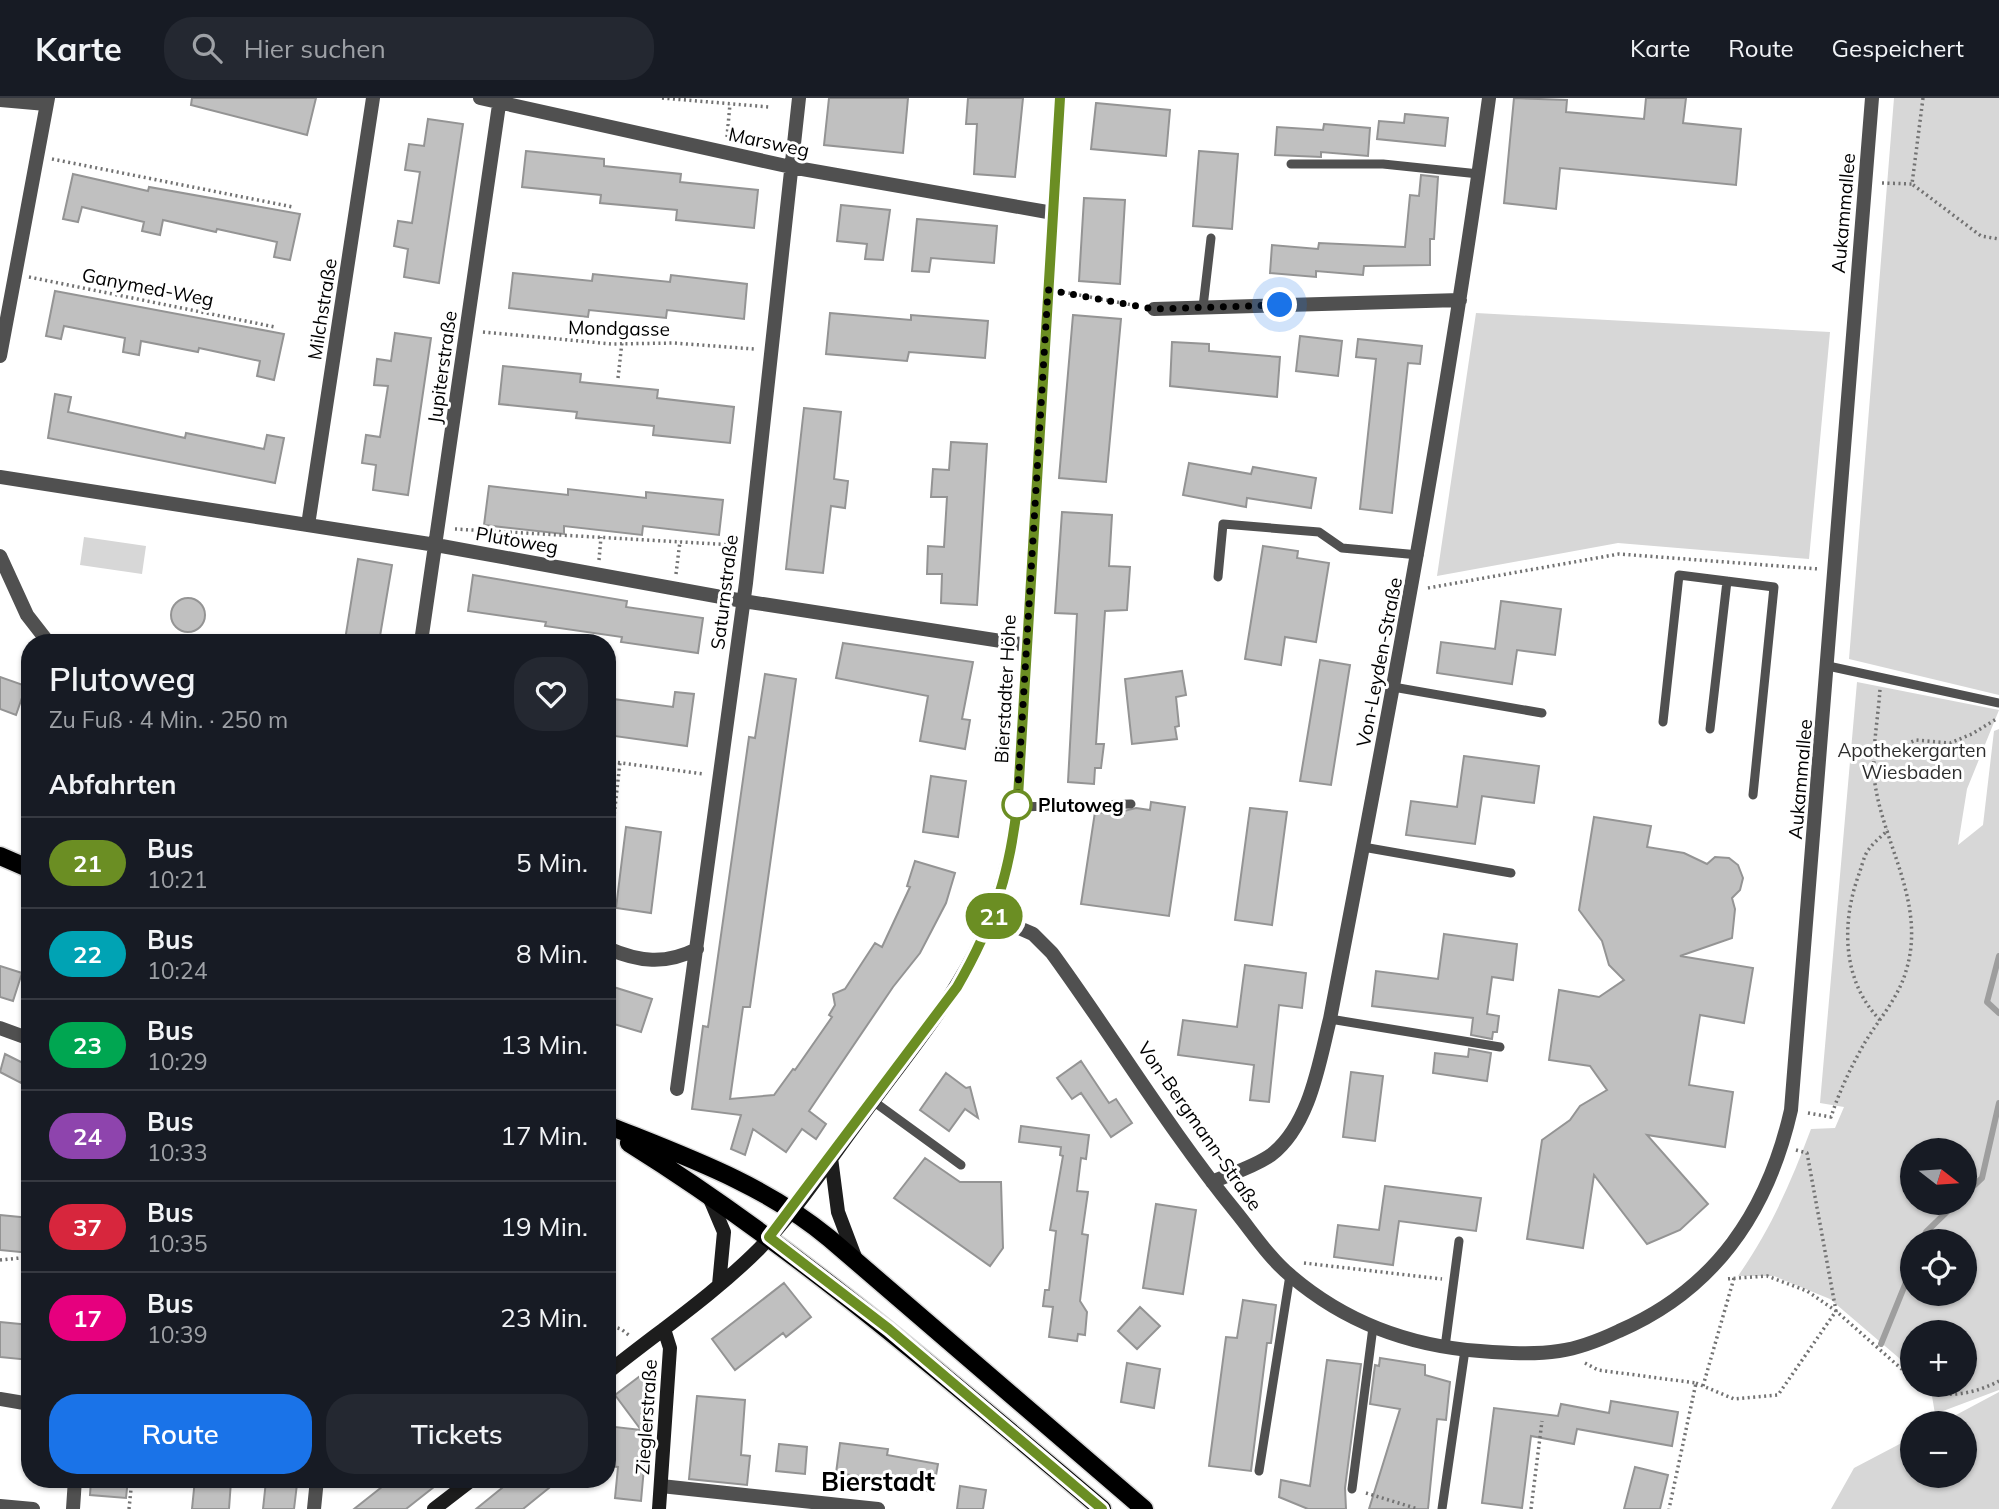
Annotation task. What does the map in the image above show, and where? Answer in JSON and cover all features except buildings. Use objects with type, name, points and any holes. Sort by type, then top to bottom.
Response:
[{"type":"main road","name":"Bierstadter Höhe","points":[[616,1366],[719,1285],[769,1237],[957,987],[993,917],[1011,861],[1017,807],[1060,98]]},
{"type":"main road","points":[[0,856],[21,865]]},
{"type":"main road","points":[[616,1130],[716,1169],[791,1210],[857,1263],[1144,1509]]},
{"type":"main road","points":[[616,1133],[704,1190],[889,1329],[1102,1509]]},
{"type":"main road","points":[[831,1157],[838,1212],[857,1263]]},
{"type":"main road","points":[[704,1190],[719,1214],[724,1231],[719,1285]]},
{"type":"main road","name":"Zieglerstraße","points":[[659,1509],[670,1348],[664,1329]]},
{"type":"main road","points":[[434,1509],[461,1488]]},
{"type":"street","name":"Milchstraße","points":[[308,525],[373,98]]},
{"type":"street","name":"Marsweg","points":[[480,98],[500,100],[791,167],[1053,213]]},
{"type":"street","name":"Saturnstraße","points":[[677,1089],[750,545],[799,98]]},
{"type":"street","name":"Von-Leyden-Straße","points":[[1212,1182],[1271,1155],[1295,1127],[1315,1077],[1330,1018],[1419,555],[1489,98]]},
{"type":"street","name":"Aukammallee","points":[[1561,1351],[1599,1340],[1635,1324],[1702,1279],[1733,1245],[1748,1221],[1782,1145],[1791,1110],[1872,98]]},
{"type":"street","points":[[0,100],[47,101],[0,356]]},
{"type":"street","name":"Jupiterstraße","points":[[422,634],[500,100]]},
{"type":"street","points":[[1154,309],[1460,300]]},
{"type":"street","name":"Plutoweg","points":[[0,477],[436,545],[743,601],[1027,645]]},
{"type":"street","points":[[0,556],[27,615],[42,634]]},
{"type":"street","name":"Von-Bergmann-Straße","points":[[993,917],[1033,934],[1052,953],[1212,1182],[1277,1262],[1324,1302],[1373,1327],[1407,1340],[1465,1350],[1514,1354],[1561,1351]]},
{"type":"street","points":[[616,951],[651,962],[682,957],[697,949]]},
{"type":"street","points":[[0,1028],[21,1036]]},
{"type":"street","points":[[0,1399],[21,1402]]},
{"type":"street","points":[[661,1486],[878,1509]]},
{"type":"street","points":[[73,1509],[74,1488]]},
{"type":"street","points":[[314,1509],[316,1488]]},
{"type":"street","points":[[0,1506],[33,1509]]},
{"type":"lane","points":[[1291,164],[1383,164],[1479,174]]},
{"type":"lane","points":[[1203,307],[1211,238]]},
{"type":"lane","points":[[1218,577],[1223,524],[1319,532],[1342,548],[1419,555]]},
{"type":"lane","points":[[1663,722],[1679,575],[1774,587],[1753,795]]},
{"type":"lane","points":[[1710,729],[1727,581]]},
{"type":"lane","points":[[1828,666],[1999,703]]},
{"type":"lane","points":[[1394,687],[1542,713]]},
{"type":"lane","points":[[1017,807],[1131,804]]},
{"type":"lane","points":[[1363,847],[1511,873]]},
{"type":"lane","points":[[1330,1018],[1500,1046]]},
{"type":"lane","points":[[873,1101],[961,1165]]},
{"type":"lane","points":[[1445,1347],[1460,1241]]},
{"type":"lane","points":[[1259,1471],[1290,1275]]},
{"type":"lane","points":[[1352,1489],[1373,1327]]},
{"type":"lane","points":[[1443,1509],[1465,1350]]},
{"type":"path","points":[[663,98],[769,107]]},
{"type":"path","points":[[1912,184],[1923,98]]},
{"type":"path","points":[[725,152],[730,104]]},
{"type":"path","points":[[37,156],[293,207]]},
{"type":"path","points":[[1865,182],[1912,184],[1981,236],[1999,239]]},
{"type":"path","name":"Ganymed-Weg","points":[[15,275],[275,327]]},
{"type":"path","points":[[1048,290],[1154,309]]},
{"type":"path","points":[[618,378],[624,324]]},
{"type":"path","name":"Mondgasse","points":[[467,329],[540,340],[621,344],[674,343],[771,352]]},
{"type":"path","points":[[439,528],[750,545]]},
{"type":"path","points":[[674,588],[680,541]]},
{"type":"path","points":[[1412,590],[1619,554],[1835,570]]},
{"type":"path","points":[[1791,1110],[1831,1117],[1839,1093],[1907,970],[1911,937],[1901,867],[1875,789],[1881,677]]},
{"type":"path","points":[[1875,757],[1916,740],[1950,743],[1996,720]]},
{"type":"path","points":[[616,762],[720,776]]},
{"type":"path","points":[[616,798],[620,762]]},
{"type":"path","points":[[1880,1020],[1864,1004],[1853,978],[1847,938],[1851,896],[1868,850],[1888,830]]},
{"type":"path","points":[[1561,1351],[1598,1370],[1696,1383],[1734,1399],[1778,1395],[1836,1311],[1807,1153],[1782,1145]]},
{"type":"path","points":[[0,1261],[21,1258]]},
{"type":"path","points":[[1277,1262],[1329,1264],[1454,1280]]},
{"type":"path","points":[[1702,1279],[1767,1276],[1807,1291],[1836,1311],[1900,1367]]},
{"type":"path","points":[[1703,1385],[1734,1278]]},
{"type":"path","points":[[616,1328],[642,1345]]},
{"type":"path","points":[[1977,1386],[1999,1381]]},
{"type":"path","points":[[1670,1509],[1696,1383]]},
{"type":"path","points":[[1531,1509],[1542,1421]]},
{"type":"path","points":[[129,1509],[131,1488]]},
{"type":"path","points":[[1352,1489],[1418,1509]]},
{"type":"green space","points":[[1894,98],[1999,98],[1999,695],[1849,659]]},
{"type":"green space","points":[[1476,313],[1830,332],[1809,559],[1618,543],[1437,576]]},
{"type":"green space","points":[[84,537],[146,546],[142,574],[80,565]]},
{"type":"green space","name":"Apothekergarten Wiesbaden","points":[[1857,682],[1999,710],[1967,789],[1958,845],[1983,825],[1994,731],[1999,729],[1999,1390],[1943,1411],[1934,1411],[1932,1397],[1977,1397],[1977,1320],[1900,1320],[1900,1359],[1830,1299],[1774,1276],[1738,1276],[1761,1241],[1779,1205],[1811,1129],[1835,1128],[1844,1107],[1820,1103]]},
{"type":"green space","points":[[1999,1392],[1999,1509],[1831,1509],[1854,1468],[1900,1444],[1900,1488],[1977,1488],[1977,1411],[1963,1411]]},
{"type":"waterway","points":[[1999,956],[1987,1002],[1999,1013]]},
{"type":"waterway","points":[[1978,1182],[1982,1178],[1999,1103]]},
{"type":"waterway","points":[[1929,1229],[1944,1215]]},
{"type":"waterway","points":[[1881,1344],[1900,1297]]},
{"type":"bus line","name":"21","points":[[1060,98],[1018,797],[1011,861],[993,917],[979,949],[957,987],[769,1237],[889,1329],[1102,1509]]},
{"type":"place","name":"Plutoweg","points":[[1017,805]]},
{"type":"district","name":"Bierstadt","points":[[878,1481]]},
{"type":"route","points":[[1017,805],[1048,290],[1154,309],[1280,305]]}]
